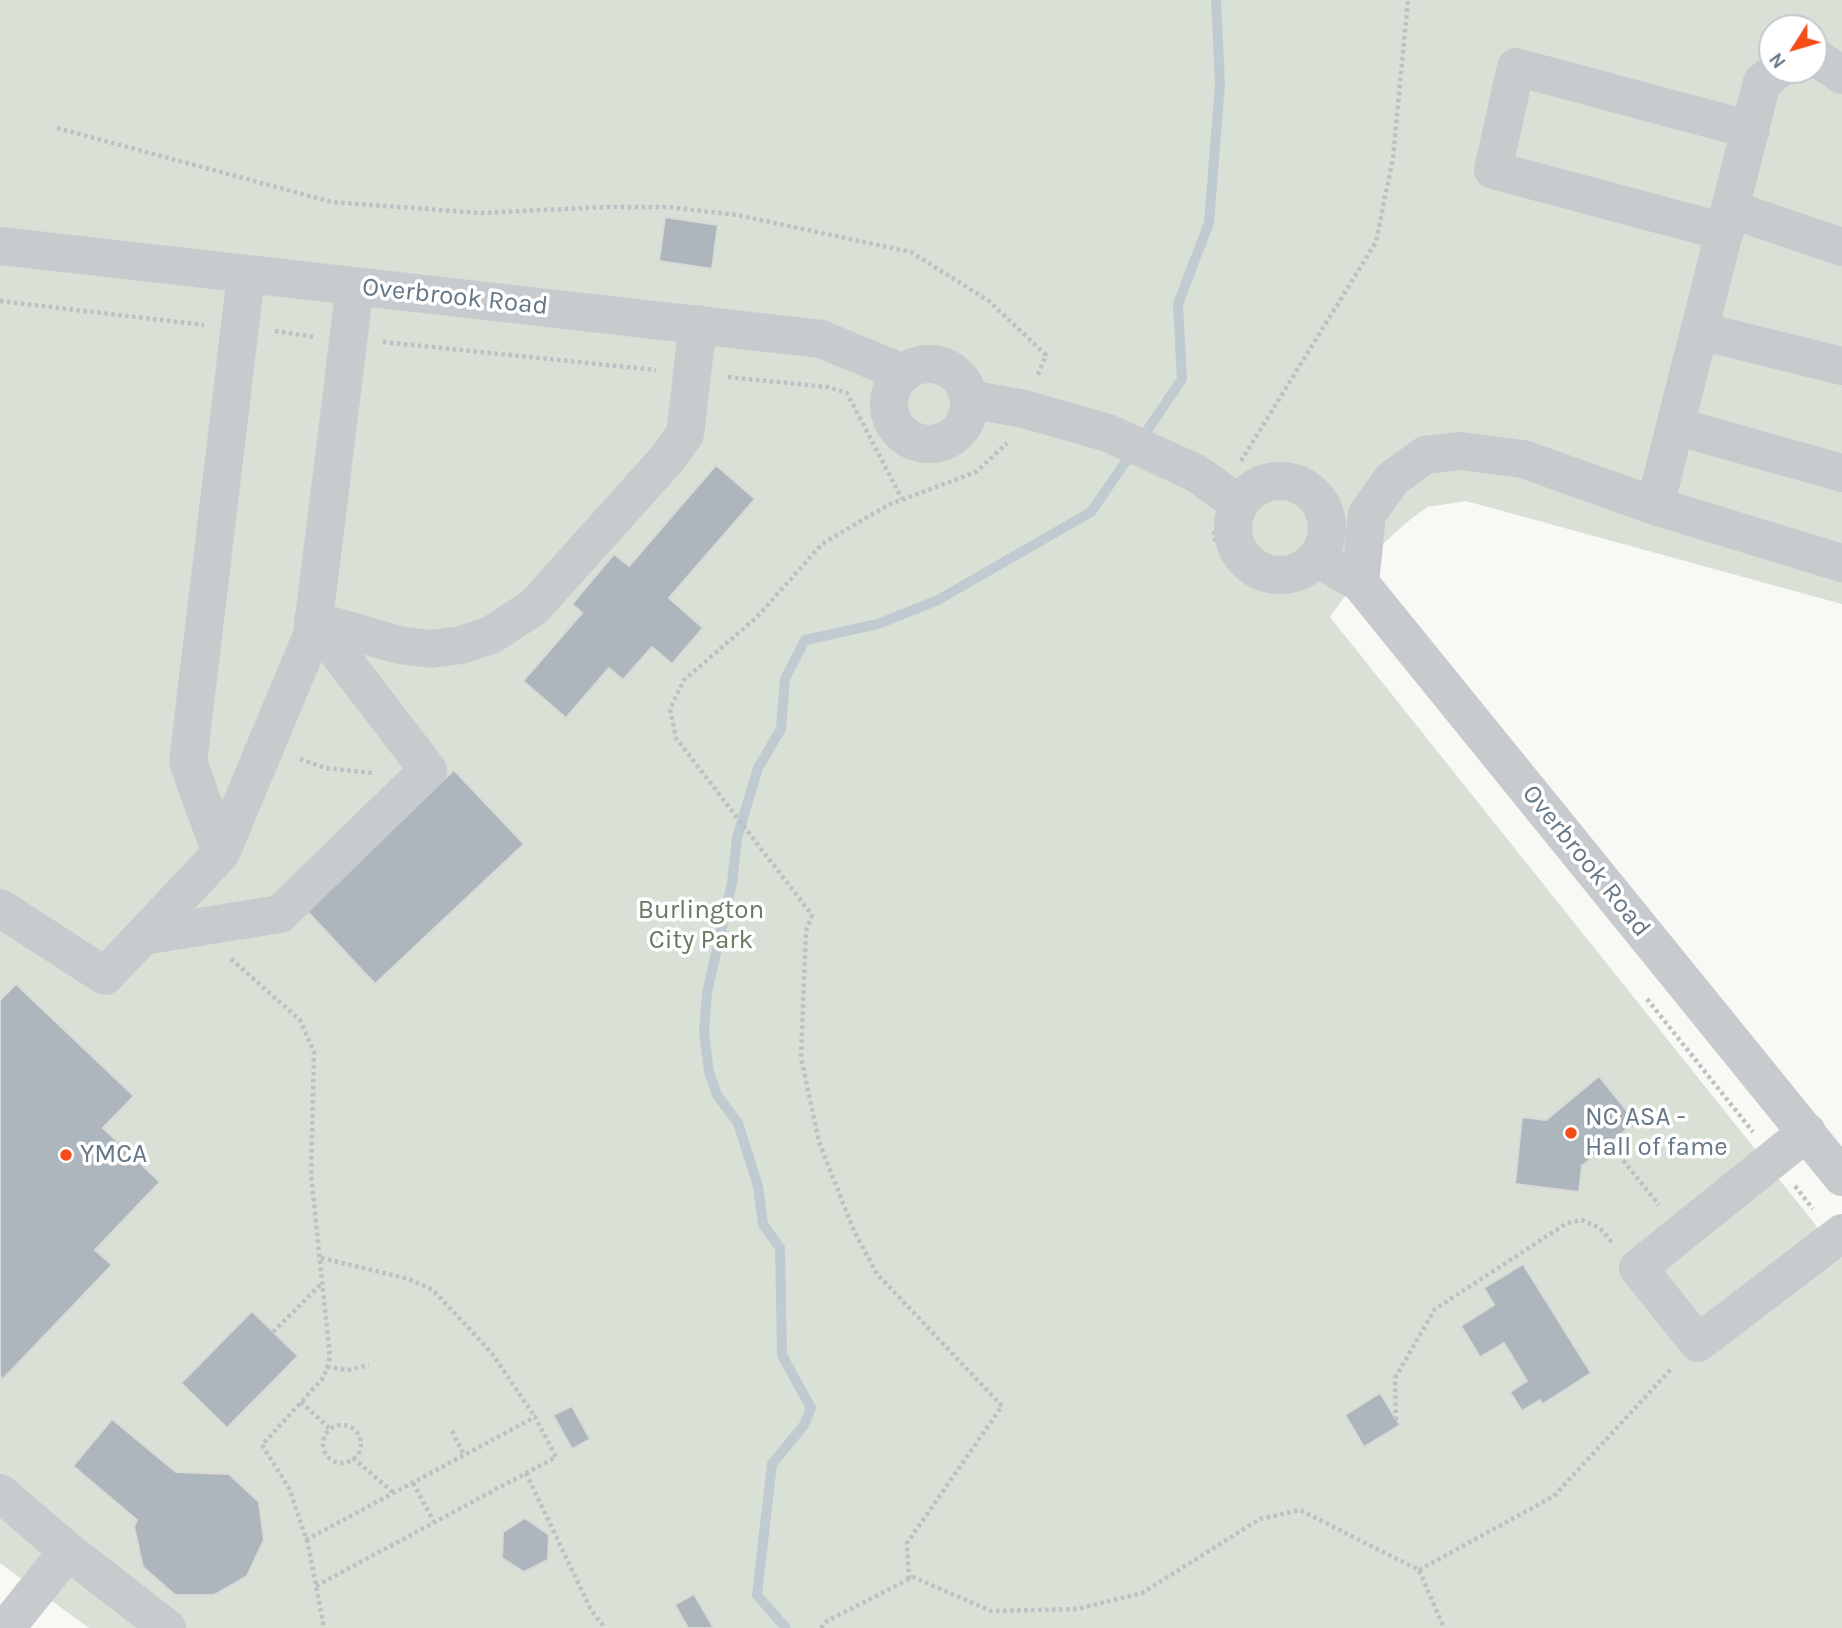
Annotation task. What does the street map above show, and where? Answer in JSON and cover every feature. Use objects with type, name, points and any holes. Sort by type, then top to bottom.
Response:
[{"type":"street","points":[[1751,130],[1516,67],[1493,170],[1842,247]]},
{"type":"street","points":[[1655,506],[1762,84]]},
{"type":"street","name":"Overbrook Road","points":[[0,246],[821,339],[903,373]]},
{"type":"street","points":[[221,853],[188,762],[246,275]]},
{"type":"street","points":[[0,908],[105,976],[221,853],[312,635],[355,286]]},
{"type":"street","points":[[313,620],[399,645],[431,649],[461,645],[491,635],[517,620],[543,597],[666,460],[685,434],[698,324]]},
{"type":"street","points":[[1700,331],[1842,366]]},
{"type":"street","points":[[938,365],[959,377],[970,399],[964,426],[942,443],[915,442],[903,435],[890,412],[891,391],[903,373],[914,366],[938,365]]},
{"type":"street","points":[[970,399],[1024,409],[1108,433],[1218,497],[1247,562],[1260,571],[1275,575],[1298,571],[1309,574],[1325,545],[1328,530],[1326,514],[1319,500],[1308,489],[1278,480],[1262,484],[1249,492],[1218,497]]},
{"type":"street","points":[[1675,426],[1842,473]]},
{"type":"street","points":[[1360,583],[1367,514],[1392,479],[1425,455],[1460,451],[1523,459],[1655,506],[1842,563]]},
{"type":"street","name":"Overbrook Road","points":[[1309,574],[1360,583],[1842,1177]]},
{"type":"street","points":[[142,936],[280,914],[428,769],[313,620]]},
{"type":"street","points":[[1807,1132],[1638,1268],[1698,1343],[1839,1236]]},
{"type":"street","points":[[0,1493],[68,1551],[167,1628]]},
{"type":"street","points":[[0,1623],[6,1628],[68,1551]]},
{"type":"path","points":[[1309,574],[1269,589],[1236,573],[1215,539],[1218,497],[1376,242],[1393,158],[1408,0]]},
{"type":"path","points":[[57,128],[332,202],[481,213],[607,206],[668,207],[737,215],[911,251],[989,302],[1045,355],[1024,409],[1005,447],[976,472],[902,499],[822,544],[757,617],[684,680],[670,709],[676,738],[812,915],[806,931],[801,1057],[819,1142],[854,1231],[877,1274],[1002,1406],[907,1543],[909,1579]]},
{"type":"path","points":[[0,301],[349,340],[828,387],[847,393],[902,499]]},
{"type":"path","points":[[264,750],[324,768],[374,773],[398,799]]},
{"type":"path","points":[[196,928],[300,1020],[314,1052],[311,1175],[330,1357],[324,1377],[262,1445],[289,1488],[306,1540],[324,1628]]},
{"type":"path","points":[[1644,995],[1773,1159],[1839,1236]]},
{"type":"path","points":[[1609,1144],[1681,1233]]},
{"type":"path","points":[[1396,1420],[1395,1378],[1435,1309],[1567,1223],[1582,1220],[1600,1228],[1638,1268]]},
{"type":"path","points":[[316,1586],[556,1457],[535,1417],[491,1352],[433,1290],[409,1279],[321,1258]]},
{"type":"path","points":[[273,1332],[323,1283]]},
{"type":"path","points":[[1419,1570],[1554,1496],[1678,1363]]},
{"type":"path","points":[[327,1367],[348,1370],[369,1365]]},
{"type":"path","points":[[301,1402],[330,1429]]},
{"type":"path","points":[[306,1540],[535,1417]]},
{"type":"path","points":[[347,1426],[356,1432],[360,1448],[354,1458],[337,1462],[327,1455],[323,1445],[330,1429],[347,1426]]},
{"type":"path","points":[[452,1431],[465,1455]]},
{"type":"path","points":[[354,1458],[394,1493]]},
{"type":"path","points":[[526,1474],[590,1610],[605,1628]]},
{"type":"path","points":[[413,1483],[435,1522]]},
{"type":"path","points":[[821,1628],[827,1621],[913,1577],[991,1611],[1077,1609],[1142,1593],[1260,1518],[1300,1510],[1419,1570],[1444,1628]]},
{"type":"green space","name":"Burlington City Park","points":[[0,0],[1842,0],[1842,604],[1466,501],[1427,507],[1406,523],[1382,545],[1330,617],[1842,1258],[1842,1628],[89,1628],[0,1563]]},
{"type":"building","points":[[665,217],[718,225],[712,269],[659,261]]},
{"type":"building","points":[[716,465],[755,499],[669,598],[703,628],[672,664],[652,647],[623,680],[609,668],[566,718],[523,681],[582,613],[572,604],[614,554],[629,566]]},
{"type":"building","points":[[454,770],[524,844],[375,984],[306,910]]},
{"type":"building","name":"YMCA","points":[[16,984],[134,1096],[103,1128],[160,1182],[95,1250],[112,1265],[3,1379],[0,1376],[0,1000]]},
{"type":"building","name":"NC ASA - Hall of fame","points":[[1599,1076],[1636,1122],[1582,1166],[1579,1192],[1515,1184],[1522,1117],[1546,1120]]},
{"type":"building","points":[[1523,1264],[1591,1373],[1543,1404],[1540,1400],[1522,1411],[1510,1392],[1527,1381],[1504,1343],[1480,1357],[1461,1326],[1494,1305],[1484,1288]]},
{"type":"building","points":[[252,1311],[298,1356],[227,1428],[181,1383]]},
{"type":"building","points":[[1380,1393],[1400,1425],[1364,1447],[1345,1415]]},
{"type":"building","points":[[572,1406],[590,1439],[572,1449],[553,1415]]},
{"type":"building","points":[[112,1419],[176,1472],[229,1474],[259,1502],[264,1540],[247,1576],[214,1595],[175,1595],[143,1567],[134,1527],[137,1520],[73,1466]]},
{"type":"building","points":[[525,1518],[549,1535],[548,1560],[524,1572],[502,1558],[503,1532]]},
{"type":"building","points":[[694,1594],[713,1627],[688,1628],[675,1605]]},
{"type":"waterway","points":[[1142,438],[1182,379],[1178,304],[1209,223],[1220,84],[1216,0]]},
{"type":"waterway","points":[[786,1628],[757,1595],[772,1464],[804,1425],[811,1408],[782,1355],[780,1248],[763,1224],[758,1186],[738,1123],[717,1095],[709,1072],[704,1031],[707,993],[732,883],[737,838],[758,768],[781,729],[785,679],[805,640],[878,624],[938,600],[1091,512],[1131,454]]},
{"type":"place","name":"NC ASA - Hall of fame","points":[[1571,1133]]},
{"type":"place","name":"YMCA","points":[[66,1155]]}]
